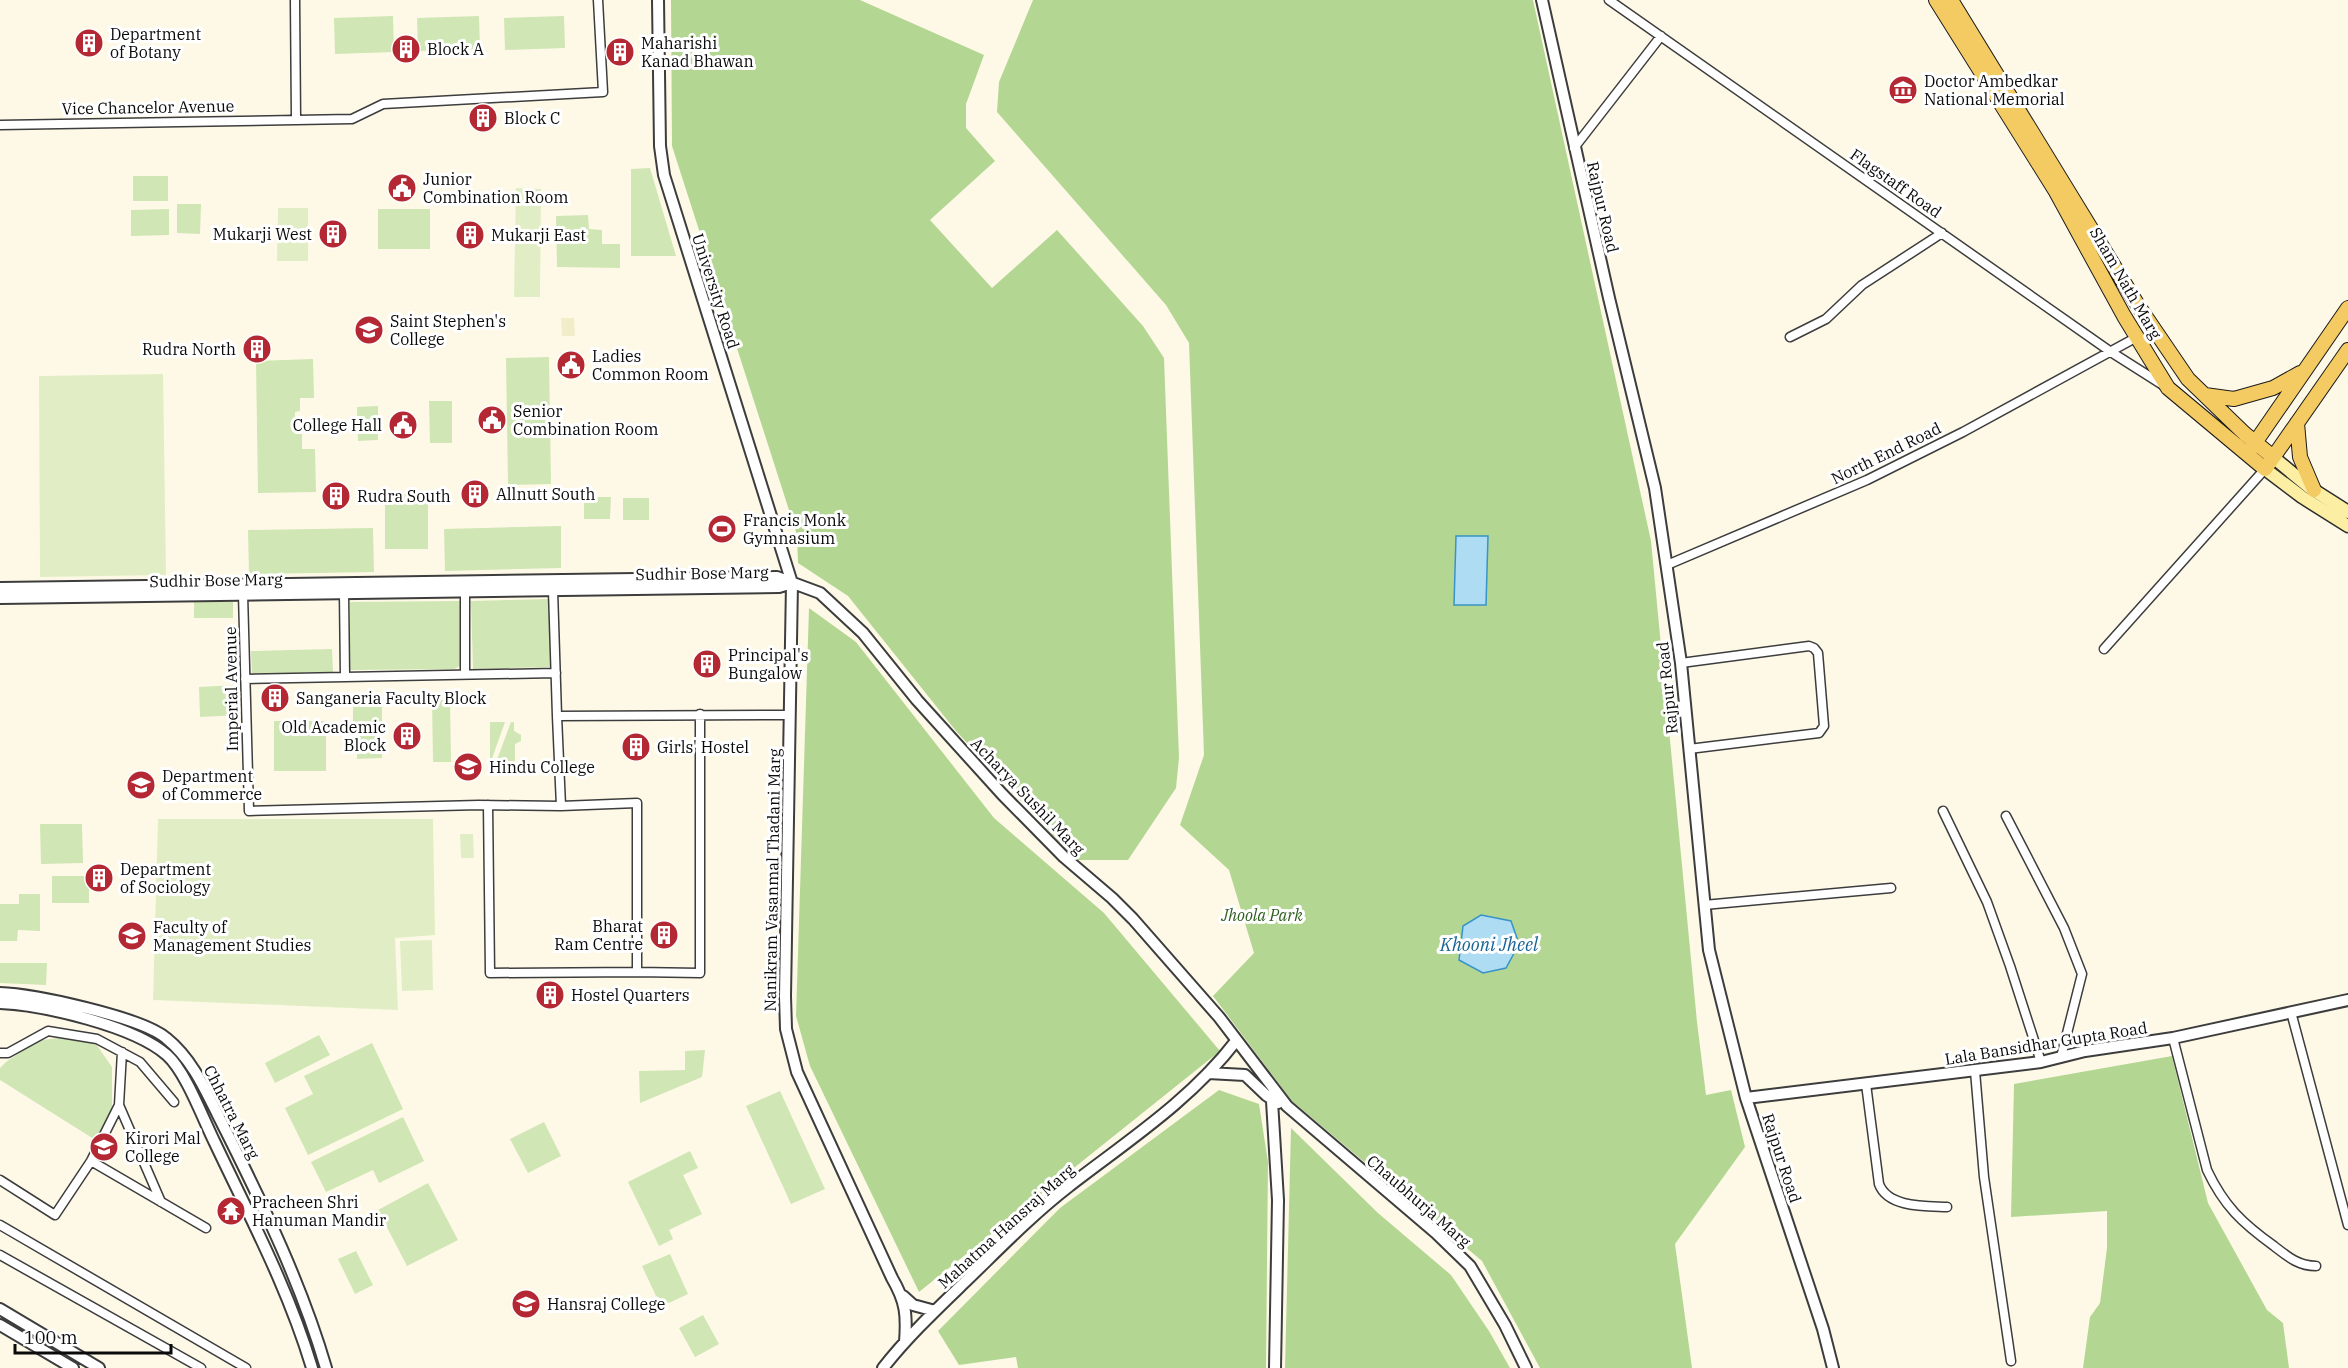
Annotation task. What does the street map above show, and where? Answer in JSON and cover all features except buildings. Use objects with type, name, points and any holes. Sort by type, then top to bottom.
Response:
[{"type":"main road","name":"Sham Nath Marg","points":[[1936,0],[2055,190],[2168,388],[2247,454],[2269,463],[2348,512]]},
{"type":"main road","name":"Sham Nath Marg","points":[[1952,0],[2139,307],[2188,379],[2255,442],[2269,463],[2301,497],[2348,526]]},
{"type":"main road","points":[[2247,454],[2348,308]]},
{"type":"main road","points":[[2269,463],[2348,350]]},
{"type":"main road","points":[[2205,395],[2234,399],[2273,388],[2305,370]]},
{"type":"main road","points":[[2297,423],[2300,457],[2314,490]]},
{"type":"street","points":[[295,0],[296,119]]},
{"type":"street","name":"Vice Chancelor Avenue","points":[[0,124],[352,119],[383,104],[603,92],[598,0]]},
{"type":"street","name":"University Road","points":[[658,0],[660,146],[664,175],[792,583]]},
{"type":"street","name":"Rajpur Road","points":[[1542,0],[1574,147],[1655,488],[1681,663],[1709,950],[1746,1098],[1823,1329],[1833,1368]]},
{"type":"street","name":"Flagstaff Road","points":[[1609,0],[2111,352],[2168,388]]},
{"type":"street","points":[[1574,147],[1661,36]]},
{"type":"street","points":[[1790,337],[1826,319],[1862,285],[1942,233]]},
{"type":"street","name":"North End Road","points":[[1667,565],[1867,480],[1963,432],[2137,337]]},
{"type":"street","points":[[2104,649],[2269,463]]},
{"type":"street","name":"Sudhir Bose Marg","points":[[0,588],[777,577],[792,583]]},
{"type":"street","name":"Sudhir Bose Marg","points":[[0,598],[243,598],[344,593],[778,587],[792,583]]},
{"type":"street","name":"Nanikram Vasanmal Thadani Marg","points":[[792,583],[786,1029],[796,1072],[892,1278],[903,1296]]},
{"type":"street","name":"Acharya Sushil Marg","points":[[792,583],[820,592],[863,633],[917,700],[1002,794],[1064,857],[1133,919],[1219,1017],[1287,1106]]},
{"type":"street","points":[[553,590],[561,806]]},
{"type":"street","points":[[465,591],[465,674]]},
{"type":"street","points":[[344,593],[345,677]]},
{"type":"street","name":"Imperial Avenue","points":[[243,598],[249,811],[488,805]]},
{"type":"street","points":[[1681,663],[1809,646],[1818,653],[1824,726],[1819,733],[1689,749]]},
{"type":"street","points":[[245,679],[556,673]]},
{"type":"street","points":[[638,972],[637,803],[561,806],[488,805],[490,973],[700,973],[700,714]]},
{"type":"street","points":[[557,716],[789,715]]},
{"type":"street","points":[[1942,811],[1987,902],[2040,1062]]},
{"type":"street","points":[[2006,816],[2064,928],[2082,974],[2061,1057]]},
{"type":"street","points":[[1704,905],[1891,888]]},
{"type":"street","name":"Chhatra Marg","points":[[0,993],[60,1002],[106,1019],[163,1051],[174,1062],[193,1096],[290,1302],[312,1368]]},
{"type":"street","name":"Lala Bansidhar Gupta Road","points":[[1746,1098],[2040,1062],[2085,1051],[2173,1038],[2348,1000]]},
{"type":"street","name":"Chhatra Marg","points":[[0,1003],[106,1019],[148,1028],[164,1036],[187,1057],[253,1186],[300,1288],[326,1368]]},
{"type":"street","points":[[2291,1012],[2348,1225]]},
{"type":"street","points":[[97,1039],[106,1019]]},
{"type":"street","points":[[0,1053],[8,1053],[48,1031],[97,1039],[140,1062],[174,1102]]},
{"type":"street","points":[[2173,1038],[2207,1170],[2216,1189],[2244,1225],[2296,1262],[2316,1266]]},
{"type":"street","name":"Mahatma Hansraj Marg","points":[[883,1368],[905,1342],[994,1253],[1066,1189],[1154,1123],[1208,1073],[1236,1041]]},
{"type":"street","points":[[0,1180],[55,1215],[91,1161],[119,1105],[122,1052]]},
{"type":"street","points":[[1975,1071],[1984,1177],[2012,1361]]},
{"type":"street","points":[[1208,1073],[1245,1075],[1272,1101],[1287,1106]]},
{"type":"street","points":[[1866,1084],[1881,1191],[1906,1204],[1947,1207]]},
{"type":"street","points":[[1272,1101],[1278,1200],[1275,1368]]},
{"type":"street","points":[[119,1105],[161,1202]]},
{"type":"street","name":"Chaubhurja Marg","points":[[1287,1106],[1436,1233],[1470,1266],[1527,1368]]},
{"type":"street","points":[[91,1161],[206,1228]]},
{"type":"street","points":[[238,1192],[253,1186]]},
{"type":"street","points":[[0,1225],[246,1368]]},
{"type":"street","points":[[0,1255],[201,1368]]},
{"type":"street","points":[[903,1296],[913,1305],[935,1311]]},
{"type":"street","points":[[903,1296],[906,1314],[905,1342]]},
{"type":"street","points":[[0,1309],[99,1368]]},
{"type":"street","points":[[0,1325],[73,1368]]},
{"type":"shaded area","points":[[561,318],[574,318],[575,336],[562,336]]},
{"type":"green space","points":[[671,0],[860,0],[984,55],[966,104],[966,128],[995,161],[930,220],[992,288],[1057,230],[1143,326],[1164,358],[1179,758],[1176,788],[1128,860],[1076,860],[956,731],[848,596],[798,563],[797,535],[672,146]]},
{"type":"green space","name":"Jhoola Park","points":[[1033,0],[1533,0],[1651,541],[1706,1095],[1731,1090],[1745,1147],[1675,1244],[1692,1368],[1540,1368],[1482,1261],[1292,1101],[1213,996],[1254,953],[1229,870],[1180,825],[1204,755],[1189,343],[1166,305],[997,112],[999,82]]},
{"type":"green space","points":[[393,16],[394,52],[335,54],[334,18]]},
{"type":"green space","points":[[479,16],[480,49],[418,51],[417,18]]},
{"type":"green space","points":[[564,16],[565,48],[505,50],[504,18]]},
{"type":"green space","points":[[650,168],[676,256],[631,256],[631,169]]},
{"type":"green space","points":[[133,176],[168,176],[168,201],[133,201]]},
{"type":"green space","points":[[516,188],[541,189],[540,297],[514,297]]},
{"type":"green space","points":[[177,204],[201,204],[200,234],[177,233]]},
{"type":"green space","points":[[278,208],[308,208],[308,261],[277,261]]},
{"type":"green space","points":[[169,209],[169,235],[131,236],[131,210]]},
{"type":"green space","points":[[378,209],[430,209],[430,249],[378,249]]},
{"type":"green space","points":[[588,215],[589,229],[602,230],[602,244],[620,244],[620,268],[557,267],[556,216]]},
{"type":"green space","points":[[549,357],[551,484],[508,485],[506,358]]},
{"type":"green space","points":[[313,359],[314,398],[300,398],[300,411],[295,412],[295,434],[302,434],[302,449],[315,449],[316,492],[258,493],[256,361]]},
{"type":"green space","points":[[163,374],[166,575],[40,577],[39,376]]},
{"type":"green space","points":[[429,401],[452,401],[452,443],[430,443]]},
{"type":"green space","points":[[378,406],[378,440],[358,441],[357,407]]},
{"type":"green space","points":[[385,494],[428,494],[428,549],[385,549]]},
{"type":"green space","points":[[584,497],[611,497],[610,519],[584,519]]},
{"type":"green space","points":[[623,498],[649,498],[649,520],[623,520]]},
{"type":"green space","points":[[561,526],[561,568],[445,571],[444,529]]},
{"type":"green space","points":[[373,528],[374,572],[249,574],[248,530]]},
{"type":"green space","points":[[550,599],[551,667],[473,669],[471,601]]},
{"type":"green space","points":[[462,601],[462,665],[454,669],[350,670],[350,602]]},
{"type":"green space","points":[[194,602],[233,602],[233,618],[194,618]]},
{"type":"green space","points":[[809,608],[856,642],[994,818],[1104,913],[1220,1051],[919,1292],[810,1066],[796,1016]]},
{"type":"green space","points":[[332,649],[333,672],[252,674],[251,651]]},
{"type":"green space","points":[[236,685],[240,696],[240,715],[200,717],[199,687]]},
{"type":"green space","points":[[432,700],[450,700],[451,762],[433,762]]},
{"type":"green space","points":[[382,703],[382,758],[357,759],[357,754],[353,754],[353,704]]},
{"type":"green space","points":[[274,721],[326,721],[326,771],[274,771]]},
{"type":"green space","points":[[490,722],[505,722],[490,764]]},
{"type":"green space","points":[[511,722],[514,722],[514,731],[521,735],[521,741],[515,744],[515,764],[495,765]]},
{"type":"green space","points":[[158,819],[433,819],[435,935],[395,938],[398,1010],[153,1000]]},
{"type":"green space","points":[[40,824],[82,824],[83,863],[41,864]]},
{"type":"green space","points":[[460,834],[473,834],[474,858],[461,858]]},
{"type":"green space","points":[[52,876],[89,876],[89,903],[52,903]]},
{"type":"green space","points":[[19,894],[40,894],[40,931],[18,930],[17,941],[0,941],[0,904],[19,904]]},
{"type":"green space","points":[[432,940],[433,990],[402,991],[400,941]]},
{"type":"green space","points":[[0,963],[47,963],[46,985],[0,983]]},
{"type":"green space","points":[[319,1035],[330,1055],[275,1083],[265,1063]]},
{"type":"green space","points":[[63,1037],[96,1044],[112,1067],[112,1108],[97,1141],[0,1080],[0,1068],[6,1062],[37,1041]]},
{"type":"green space","points":[[372,1043],[403,1109],[308,1155],[285,1108],[313,1094],[304,1076]]},
{"type":"green space","points":[[705,1050],[702,1077],[640,1103],[639,1071],[685,1070],[685,1051]]},
{"type":"green space","points":[[2172,1056],[2208,1203],[2267,1310],[2283,1323],[2289,1368],[2083,1368],[2090,1317],[2100,1303],[2107,1248],[2107,1211],[2011,1217],[2014,1084]]},
{"type":"green space","points":[[1219,1090],[1259,1104],[1268,1162],[1266,1368],[1018,1368],[1016,1357],[959,1365],[938,1331],[1060,1208]]},
{"type":"green space","points":[[780,1091],[825,1189],[791,1204],[746,1106]]},
{"type":"green space","points":[[403,1117],[424,1161],[379,1183],[373,1170],[326,1192],[311,1162]]},
{"type":"green space","points":[[544,1122],[561,1156],[528,1173],[510,1139]]},
{"type":"green space","points":[[1291,1128],[1378,1213],[1451,1275],[1489,1331],[1510,1368],[1285,1368]]},
{"type":"green space","points":[[690,1151],[698,1168],[683,1175],[702,1214],[669,1230],[673,1239],[659,1246],[628,1182]]},
{"type":"green space","points":[[428,1183],[458,1240],[407,1266],[378,1210]]},
{"type":"green space","points":[[356,1251],[373,1285],[355,1294],[338,1259]]},
{"type":"green space","points":[[670,1254],[688,1294],[669,1303],[656,1296],[642,1266]]},
{"type":"green space","points":[[703,1315],[719,1344],[695,1357],[679,1328]]},
{"type":"water","points":[[1456,536],[1488,536],[1486,605],[1454,605]]},
{"type":"water","name":"Khooni Jheel","points":[[1481,915],[1511,921],[1519,944],[1506,968],[1483,973],[1459,960],[1463,926]]},
{"type":"place","name":"Department of Botany","points":[[89,43]]},
{"type":"place","name":"Block A","points":[[406,49]]},
{"type":"place","name":"Maharishi Kanad Bhawan","points":[[620,52]]},
{"type":"place","name":"Doctor Ambedkar National Memorial","points":[[1903,90]]},
{"type":"place","name":"Block C","points":[[483,118]]},
{"type":"place","name":"Junior Combination Room","points":[[402,188]]},
{"type":"place","name":"Mukarji West","points":[[333,234]]},
{"type":"place","name":"Mukarji East","points":[[470,235]]},
{"type":"place","name":"Saint Stephen's College","points":[[369,330]]},
{"type":"place","name":"Rudra North","points":[[257,349]]},
{"type":"place","name":"Ladies Common Room","points":[[571,365]]},
{"type":"place","name":"Senior Combination Room","points":[[492,420]]},
{"type":"place","name":"College Hall","points":[[403,425]]},
{"type":"place","name":"Allnutt South","points":[[475,494]]},
{"type":"place","name":"Rudra South","points":[[336,496]]},
{"type":"place","name":"Francis Monk Gymnasium","points":[[722,529]]},
{"type":"place","name":"Principal's Bungalow","points":[[707,664]]},
{"type":"place","name":"Sanganeria Faculty Block","points":[[275,698]]},
{"type":"place","name":"Old Academic Block","points":[[407,736]]},
{"type":"place","name":"Girls' Hostel","points":[[636,747]]},
{"type":"place","name":"Hindu College","points":[[468,767]]},
{"type":"place","name":"Department of Commerce","points":[[141,785]]},
{"type":"place","name":"Department of Sociology","points":[[99,878]]},
{"type":"place","name":"Bharat Ram Centre","points":[[664,935]]},
{"type":"place","name":"Faculty of Management Studies","points":[[132,936]]},
{"type":"place","name":"Hostel Quarters","points":[[550,995]]},
{"type":"place","name":"Kirori Mal College","points":[[104,1147]]},
{"type":"place","name":"Pracheen Shri Hanuman Mandir","points":[[231,1211]]},
{"type":"place","name":"Hansraj College","points":[[526,1304]]}]
